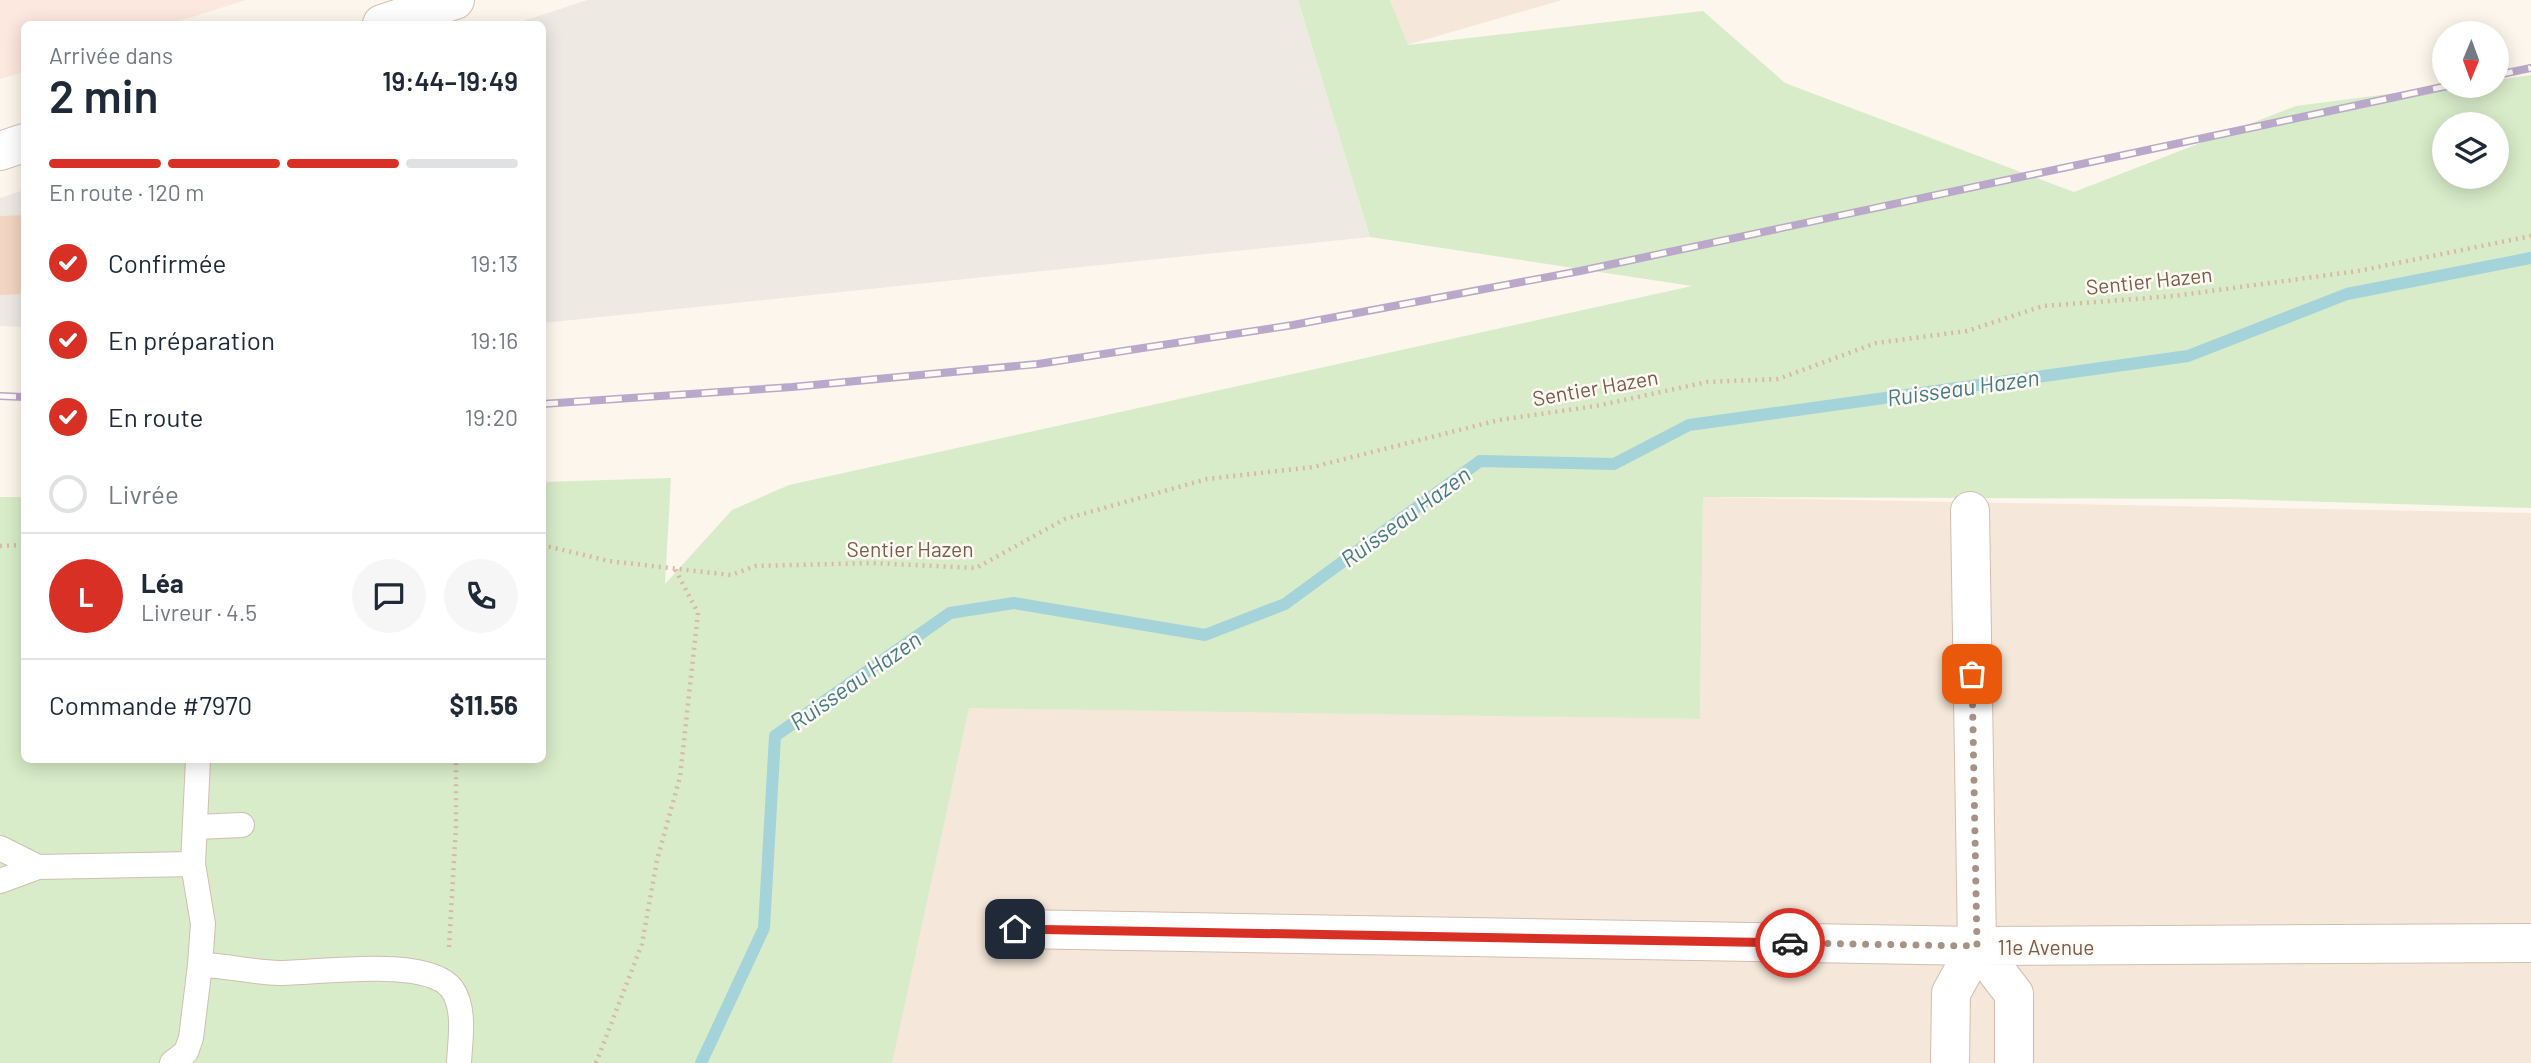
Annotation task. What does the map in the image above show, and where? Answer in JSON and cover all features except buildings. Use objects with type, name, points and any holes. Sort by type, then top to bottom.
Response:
[{"type":"street","points":[[391,21],[455,0]]},
{"type":"street","points":[[0,151],[21,144]]},
{"type":"street","points":[[1950,1063],[1951,993],[1977,946],[1970,511]]},
{"type":"street","name":"11e Avenue","points":[[1015,929],[1977,946],[2531,943]]},
{"type":"street","points":[[1977,946],[2014,994],[2014,1063]]},
{"type":"lane","points":[[172,1063],[186,1052],[191,1038],[200,965],[203,924],[193,864],[198,763]]},
{"type":"lane","points":[[196,827],[242,825]]},
{"type":"lane","points":[[0,848],[38,867]]},
{"type":"lane","points":[[0,881],[38,867],[193,864]]},
{"type":"lane","points":[[200,965],[259,972],[376,969],[428,974],[445,982],[460,1008],[459,1063]]},
{"type":"path","name":"Sentier Hazen","points":[[546,546],[608,561],[731,575],[755,566],[872,563],[976,568],[1065,519],[1208,479],[1313,467],[1499,420],[1596,406],[1707,382],[1778,379],[1876,343],[1967,331],[2043,306],[2174,296],[2358,271],[2531,236]]},
{"type":"path","points":[[0,546],[21,545]]},
{"type":"path","points":[[596,1063],[642,944],[657,860],[680,776],[698,613],[674,569]]},
{"type":"path","points":[[445,982],[452,929],[456,763]]},
{"type":"shaded area","points":[[0,0],[246,0],[180,21],[21,21],[21,73],[0,79]]},
{"type":"shaded area","points":[[587,0],[1298,0],[1370,237],[546,323],[546,21],[524,21]]},
{"type":"shaded area","points":[[1390,0],[1562,0],[1407,45]]},
{"type":"shaded area","points":[[21,191],[21,327],[0,326],[0,198]]},
{"type":"shaded area","points":[[1703,497],[2531,513],[2531,1063],[882,1063],[960,705],[1700,719]]},
{"type":"green space","points":[[1298,0],[1390,0],[1408,45],[1703,11],[1785,83],[2074,192],[2296,106],[2432,88],[2432,98],[2510,98],[2510,78],[2531,75],[2531,508],[2229,499],[1703,497],[1700,719],[969,708],[892,1063],[0,1063],[0,497],[21,497],[21,763],[546,763],[546,482],[671,478],[665,584],[732,510],[789,485],[1692,286],[1370,237]]},
{"type":"waterway","name":"Ruisseau Hazen","points":[[701,1063],[764,928],[775,736],[950,613],[1014,603],[1205,635],[1285,604],[1480,461],[1614,464],[1689,425],[2188,356],[2347,294],[2531,258]]},
{"type":"railway","points":[[2510,72],[2531,68]]},
{"type":"railway","points":[[546,404],[792,387],[1038,364],[1293,325],[1580,271],[2432,89]]},
{"type":"railway","points":[[0,396],[21,397]]},
{"type":"way so far","points":[[1790,943],[1977,946],[1972,674]]},
{"type":"route","points":[[1015,929],[1790,943]]}]
